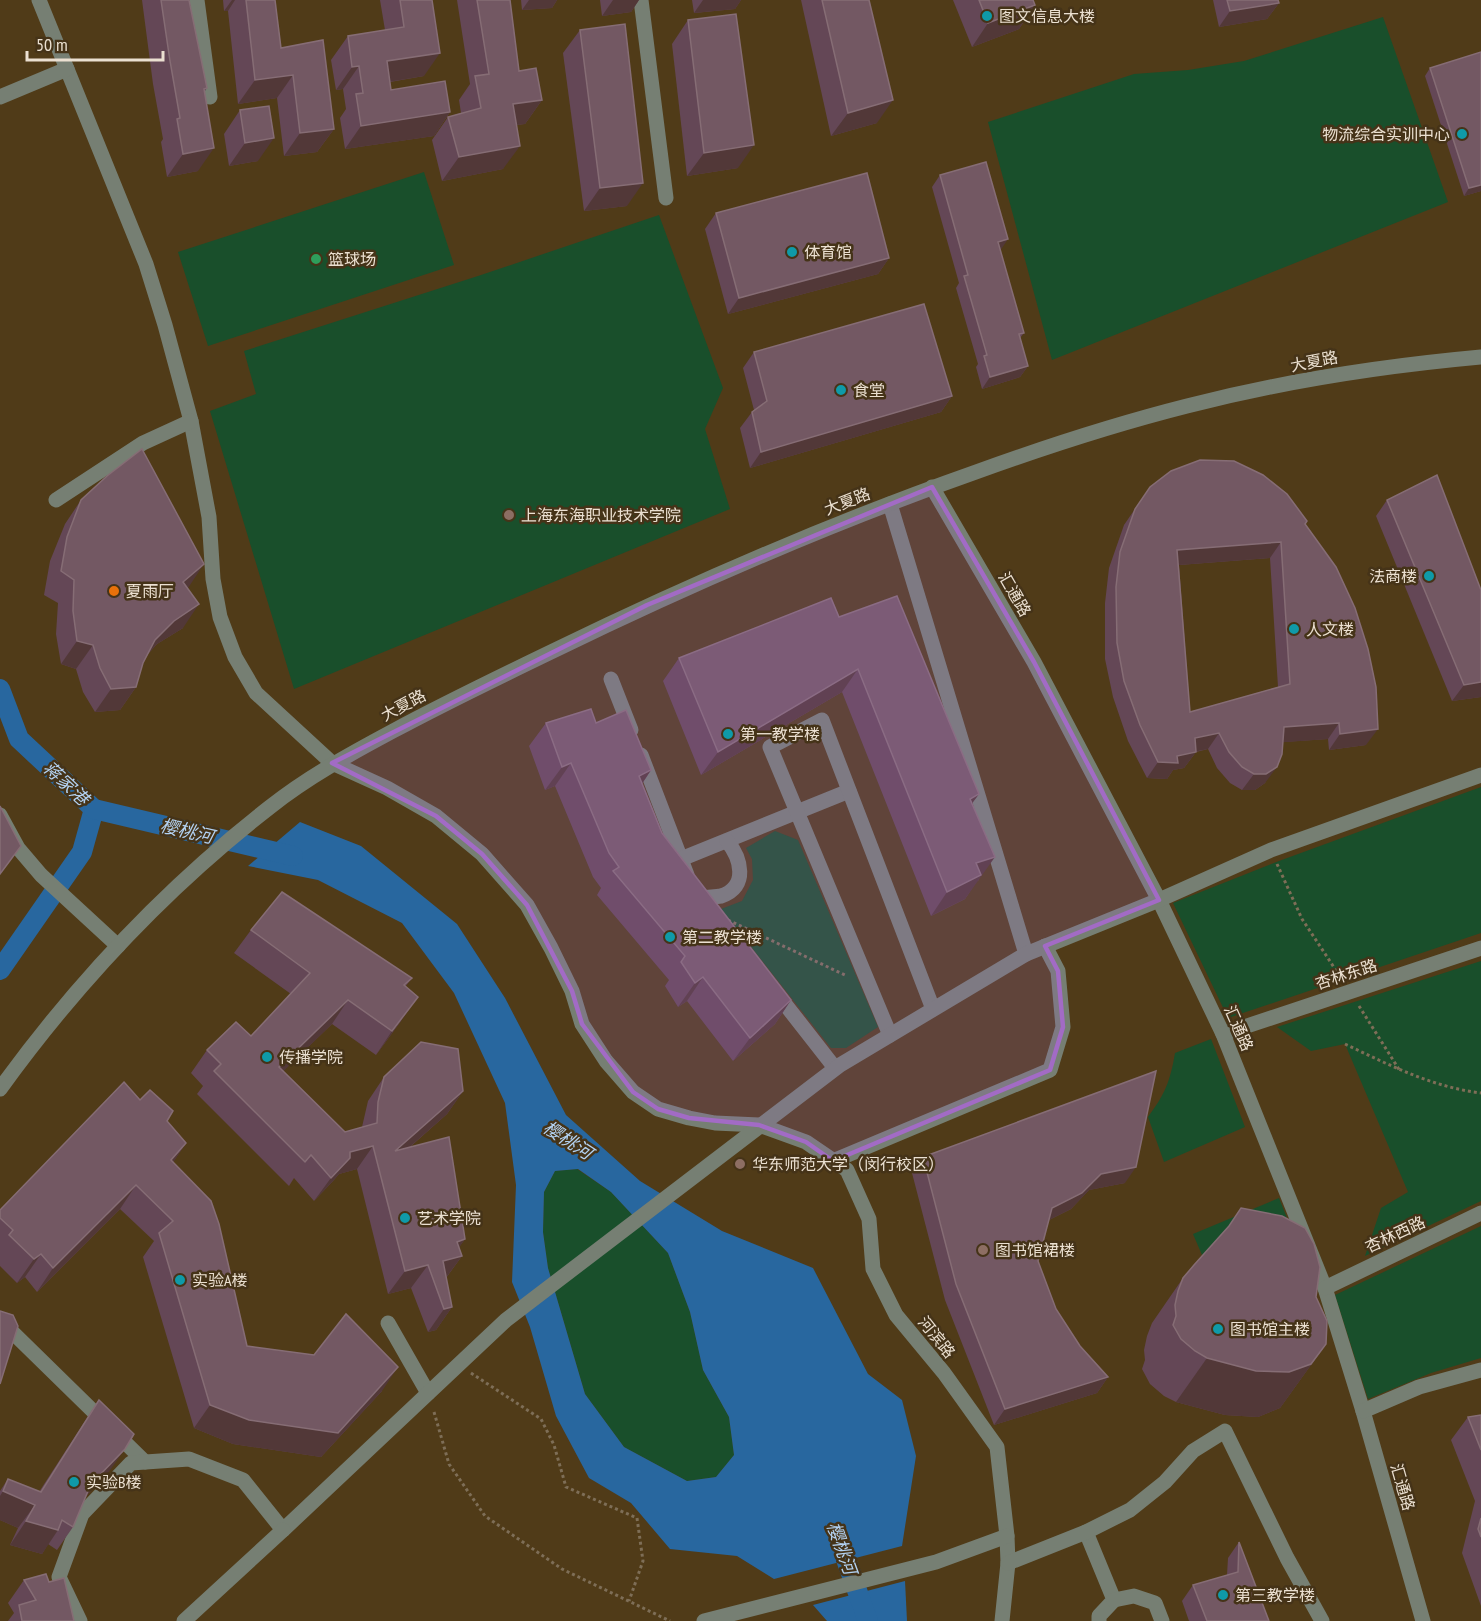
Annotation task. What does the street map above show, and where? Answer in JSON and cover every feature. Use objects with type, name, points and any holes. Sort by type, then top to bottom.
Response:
[{"type":"street","name":"河滨路","points":[[39,0],[146,264],[191,421],[209,517],[213,579],[220,616],[235,657],[256,693],[332,763],[387,788],[436,816],[482,854],[527,905],[567,980],[582,1024],[606,1061],[633,1092],[658,1109],[689,1118],[715,1123],[759,1125],[806,1142],[847,1170],[869,1219],[873,1269],[896,1315],[944,1373],[997,1447],[1008,1563],[1002,1621]]},
{"type":"street","points":[[197,0],[210,97]]},
{"type":"street","points":[[641,0],[666,198]]},
{"type":"street","points":[[0,97],[67,69]]},
{"type":"street","name":"大夏路","points":[[0,1089],[37,1038],[118,946],[191,873],[271,806],[332,763],[456,697],[647,605],[824,529],[932,487],[1049,446],[1187,406],[1331,375],[1481,357]]},
{"type":"street","points":[[56,500],[143,443],[191,421]]},
{"type":"street","name":"汇通路","points":[[932,487],[1034,662],[1159,900],[1223,1034],[1325,1288],[1423,1621]]},
{"type":"street","points":[[890,504],[1026,954]]},
{"type":"street","points":[[612,680],[690,883],[715,914]]},
{"type":"street","points":[[890,1035],[770,747],[822,720],[933,1009]]},
{"type":"street","points":[[184,1621],[284,1530],[506,1320],[835,1068],[1026,954],[1159,900],[1271,850],[1481,775]]},
{"type":"street","points":[[681,859],[849,791]]},
{"type":"street","points":[[0,815],[18,848],[41,875],[118,946]]},
{"type":"street","points":[[702,898],[722,896],[734,888],[741,871],[736,852],[727,841]]},
{"type":"street","points":[[833,1161],[1050,1071],[1063,1027],[1058,971],[1046,946]]},
{"type":"street","name":"杏林东路","points":[[1223,1034],[1481,948]]},
{"type":"street","points":[[764,977],[835,1068]]},
{"type":"street","name":"杏林西路","points":[[1325,1288],[1481,1213]]},
{"type":"street","points":[[0,1320],[145,1462]]},
{"type":"street","points":[[388,1323],[428,1393]]},
{"type":"street","points":[[1363,1411],[1419,1388],[1481,1370]]},
{"type":"street","points":[[1008,1563],[1086,1532],[1130,1510],[1165,1482],[1194,1451],[1225,1431],[1287,1558],[1322,1621]]},
{"type":"street","points":[[80,1621],[59,1577],[82,1514],[131,1463],[189,1459],[243,1480],[284,1530]]},
{"type":"street","points":[[1086,1532],[1114,1600]]},
{"type":"street","points":[[704,1621],[936,1562],[1007,1536]]},
{"type":"street","points":[[1099,1621],[1099,1616],[1114,1600],[1134,1596],[1155,1603],[1162,1621]]},
{"type":"path","points":[[1271,850],[1302,919],[1400,1071]]},
{"type":"path","points":[[715,914],[870,987]]},
{"type":"path","points":[[1345,1044],[1400,1071],[1456,1090],[1481,1093]]},
{"type":"path","points":[[458,1365],[541,1419],[554,1445],[566,1487],[637,1518],[643,1561],[628,1601]]},
{"type":"path","points":[[428,1393],[449,1464],[485,1516],[562,1569],[670,1621]]},
{"type":"highlighted area","points":[[932,487],[1034,662],[1159,900],[1045,946],[1058,971],[1063,1027],[1050,1070],[833,1161],[806,1142],[759,1125],[689,1118],[658,1109],[633,1092],[582,1024],[572,991],[527,905],[482,854],[436,816],[332,763],[647,605]]},
{"type":"shaded area","name":"华东师范大学（闵行校区）","points":[[0,0],[1481,0],[1481,1621],[0,1621]]},
{"type":"green space","points":[[1383,17],[1448,202],[1052,360],[988,122],[1134,74],[1188,70],[1244,61]]},
{"type":"green space","name":"篮球场","points":[[424,172],[454,265],[208,346],[178,252]]},
{"type":"green space","points":[[659,215],[723,388],[705,429],[730,509],[294,689],[210,411],[256,394],[244,351]]},
{"type":"green space","points":[[1481,787],[1481,933],[1228,1018],[1173,903],[1279,861]]},
{"type":"green space","points":[[775,831],[798,840],[878,1027],[846,1048],[831,1048],[721,909],[742,901],[753,880],[752,859],[746,848]]},
{"type":"green space","points":[[1481,961],[1481,1201],[1365,1256],[1381,1208],[1408,1192],[1345,1044],[1311,1051],[1277,1027]]},
{"type":"green space","points":[[1211,1039],[1245,1127],[1164,1162],[1148,1117],[1166,1087],[1175,1053]]},
{"type":"green space","points":[[577,1169],[611,1192],[668,1253],[690,1312],[703,1370],[729,1417],[734,1455],[716,1477],[687,1481],[624,1447],[585,1394],[548,1268],[543,1232],[544,1192],[555,1171]]},
{"type":"green space","points":[[1279,1198],[1313,1283],[1202,1255],[1193,1234]]},
{"type":"green space","points":[[1481,1226],[1481,1358],[1431,1373],[1368,1399],[1335,1295]]},
{"type":"water","points":[[300,822],[361,846],[457,924],[505,998],[566,1115],[640,1181],[722,1231],[813,1268],[868,1374],[902,1400],[916,1456],[902,1546],[774,1579],[737,1556],[670,1549],[631,1503],[589,1478],[556,1416],[530,1327],[512,1282],[516,1185],[505,1103],[454,993],[402,923],[318,880],[248,866]],"holes":[[[578,1169],[611,1192],[668,1253],[690,1312],[703,1370],[729,1417],[734,1455],[716,1477],[687,1481],[624,1447],[585,1394],[548,1268],[543,1232],[544,1192],[555,1171]]]},
{"type":"water","points":[[905,1581],[907,1621],[827,1621],[813,1605]]},
{"type":"building","points":[[161,0],[189,0],[207,88],[204,89],[214,148],[183,154],[177,119],[180,118]]},
{"type":"building","points":[[246,0],[275,0],[281,48],[323,40],[334,129],[300,133],[293,75],[255,80]]},
{"type":"building","points":[[400,0],[432,0],[440,53],[387,61],[391,90],[445,81],[450,112],[361,126],[356,94],[363,93],[359,66],[352,67],[348,36],[404,27]]},
{"type":"building","points":[[477,0],[510,0],[519,71],[536,68],[542,100],[513,104],[520,146],[459,157],[448,117],[481,108],[475,76],[489,74]]},
{"type":"building","points":[[822,0],[869,0],[893,100],[848,113]]},
{"type":"building","points":[[979,0],[1033,0],[1035,5],[988,23]]},
{"type":"building","points":[[1227,0],[1278,0],[1279,3],[1230,11]]},
{"type":"building","points":[[736,14],[754,145],[704,153],[688,20]]},
{"type":"building","points":[[625,24],[643,183],[600,188],[580,30]]},
{"type":"building","name":"物流综合实训中心","points":[[1481,52],[1481,185],[1469,188],[1430,68]]},
{"type":"building","points":[[269,106],[274,138],[245,143],[240,110]]},
{"type":"building","points":[[986,162],[1008,239],[998,242],[1024,333],[1019,334],[1028,366],[990,377],[984,356],[987,355],[964,276],[968,275],[940,175]]},
{"type":"building","name":"体育馆","points":[[867,173],[889,258],[739,298],[716,213]]},
{"type":"building","name":"食堂","points":[[924,304],[952,396],[761,452],[752,412],[767,401],[754,352]]},
{"type":"building","name":"夏雨厅","points":[[142,449],[204,564],[183,582],[199,604],[174,621],[155,640],[143,663],[136,687],[111,689],[100,668],[93,645],[77,641],[73,611],[74,580],[61,571],[67,537],[81,500]]},
{"type":"building","name":"人文楼","points":[[1200,460],[1234,461],[1263,475],[1287,494],[1336,567],[1355,608],[1368,649],[1376,687],[1378,729],[1340,734],[1339,723],[1284,727],[1282,754],[1277,767],[1266,774],[1254,774],[1242,767],[1229,752],[1219,733],[1195,738],[1196,752],[1177,756],[1178,763],[1158,762],[1140,725],[1124,681],[1117,643],[1116,587],[1120,552],[1135,509],[1150,487],[1171,471]],"holes":[[[1281,542],[1290,684],[1190,712],[1177,550]]]},
{"type":"building","name":"法商楼","points":[[1437,475],[1481,590],[1481,682],[1464,685],[1387,500]]},
{"type":"building","name":"第一教学楼","points":[[897,596],[979,794],[970,799],[995,857],[976,863],[981,875],[947,892],[858,669],[718,752],[679,658],[831,598],[839,617]]},
{"type":"building","points":[[591,709],[596,723],[626,710],[651,770],[639,776],[662,833],[791,1000],[750,1038],[703,977],[695,983],[681,962],[685,956],[613,871],[619,867],[609,853],[571,763],[562,767],[546,723]]},
{"type":"building","points":[[0,806],[21,846],[0,874]]},
{"type":"building","points":[[282,892],[412,978],[404,985],[418,997],[392,1031],[348,1000],[279,1067],[345,1132],[377,1123],[378,1102],[384,1077],[421,1042],[458,1049],[463,1091],[395,1151],[449,1137],[465,1239],[457,1242],[462,1256],[443,1261],[452,1307],[444,1309],[428,1265],[405,1271],[373,1146],[350,1152],[350,1158],[331,1178],[311,1155],[305,1162],[214,1071],[221,1064],[207,1050],[236,1022],[251,1036],[310,973],[251,930]]},
{"type":"building","name":"图书馆裙楼","points":[[1156,1071],[1136,1167],[1101,1174],[1082,1193],[1052,1208],[1038,1261],[1056,1309],[1080,1346],[1108,1377],[1005,1409],[956,1284],[923,1157]]},
{"type":"building","name":"实验A楼","points":[[124,1082],[140,1100],[150,1090],[173,1111],[167,1121],[186,1143],[171,1160],[211,1201],[219,1224],[247,1346],[314,1355],[346,1314],[398,1367],[338,1433],[249,1420],[210,1405],[159,1233],[173,1221],[136,1185],[53,1268],[41,1254],[34,1259],[9,1235],[13,1230],[0,1218],[0,1210]]},
{"type":"building","points":[[1241,1208],[1282,1216],[1305,1228],[1314,1244],[1320,1267],[1316,1297],[1327,1321],[1326,1344],[1311,1364],[1289,1372],[1256,1371],[1207,1358],[1181,1339],[1173,1325],[1176,1316],[1175,1305],[1183,1278],[1229,1226]]},
{"type":"building","points":[[0,1311],[13,1315],[18,1326],[0,1384]]},
{"type":"building","name":"实验B楼","points":[[99,1400],[134,1434],[125,1449],[91,1484],[73,1527],[62,1520],[58,1530],[26,1521],[35,1505],[3,1491],[8,1479],[41,1492]]},
{"type":"building","points":[[1481,1415],[1481,1450],[1468,1417]]},
{"type":"building","points":[[1481,1518],[1481,1537],[1478,1529]]},
{"type":"building","points":[[1239,1542],[1269,1621],[1207,1621],[1193,1585],[1238,1572]]},
{"type":"building","points":[[46,1574],[49,1582],[64,1578],[74,1621],[22,1621],[19,1605],[36,1600],[24,1580]]},
{"type":"waterway","name":"蒋家港","points":[[0,689],[19,739],[94,809],[82,852],[0,970]]},
{"type":"waterway","name":"樱桃河","points":[[94,809],[293,856]]},
{"type":"waterway","name":"樱桃河","points":[[838,1537],[868,1621]]},
{"type":"place","name":"图文信息大楼","points":[[987,16]]},
{"type":"place","name":"物流综合实训中心","points":[[1462,134]]},
{"type":"place","name":"体育馆","points":[[792,252]]},
{"type":"place","name":"篮球场","points":[[316,259]]},
{"type":"place","name":"食堂","points":[[841,390]]},
{"type":"place","name":"上海东海职业技术学院","points":[[509,515]]},
{"type":"place","name":"法商楼","points":[[1429,576]]},
{"type":"place","name":"夏雨厅","points":[[114,591]]},
{"type":"place","name":"人文楼","points":[[1294,629]]},
{"type":"place","name":"第一教学楼","points":[[728,734]]},
{"type":"place","name":"第二教学楼","points":[[670,937]]},
{"type":"place","name":"传播学院","points":[[267,1057]]},
{"type":"place","name":"华东师范大学（闵行校区）","points":[[740,1164]]},
{"type":"place","name":"艺术学院","points":[[405,1218]]},
{"type":"place","name":"图书馆裙楼","points":[[983,1250]]},
{"type":"place","name":"实验A楼","points":[[180,1280]]},
{"type":"place","name":"图书馆主楼","points":[[1218,1329]]},
{"type":"place","name":"实验B楼","points":[[74,1482]]},
{"type":"place","name":"第三教学楼","points":[[1223,1595]]}]
